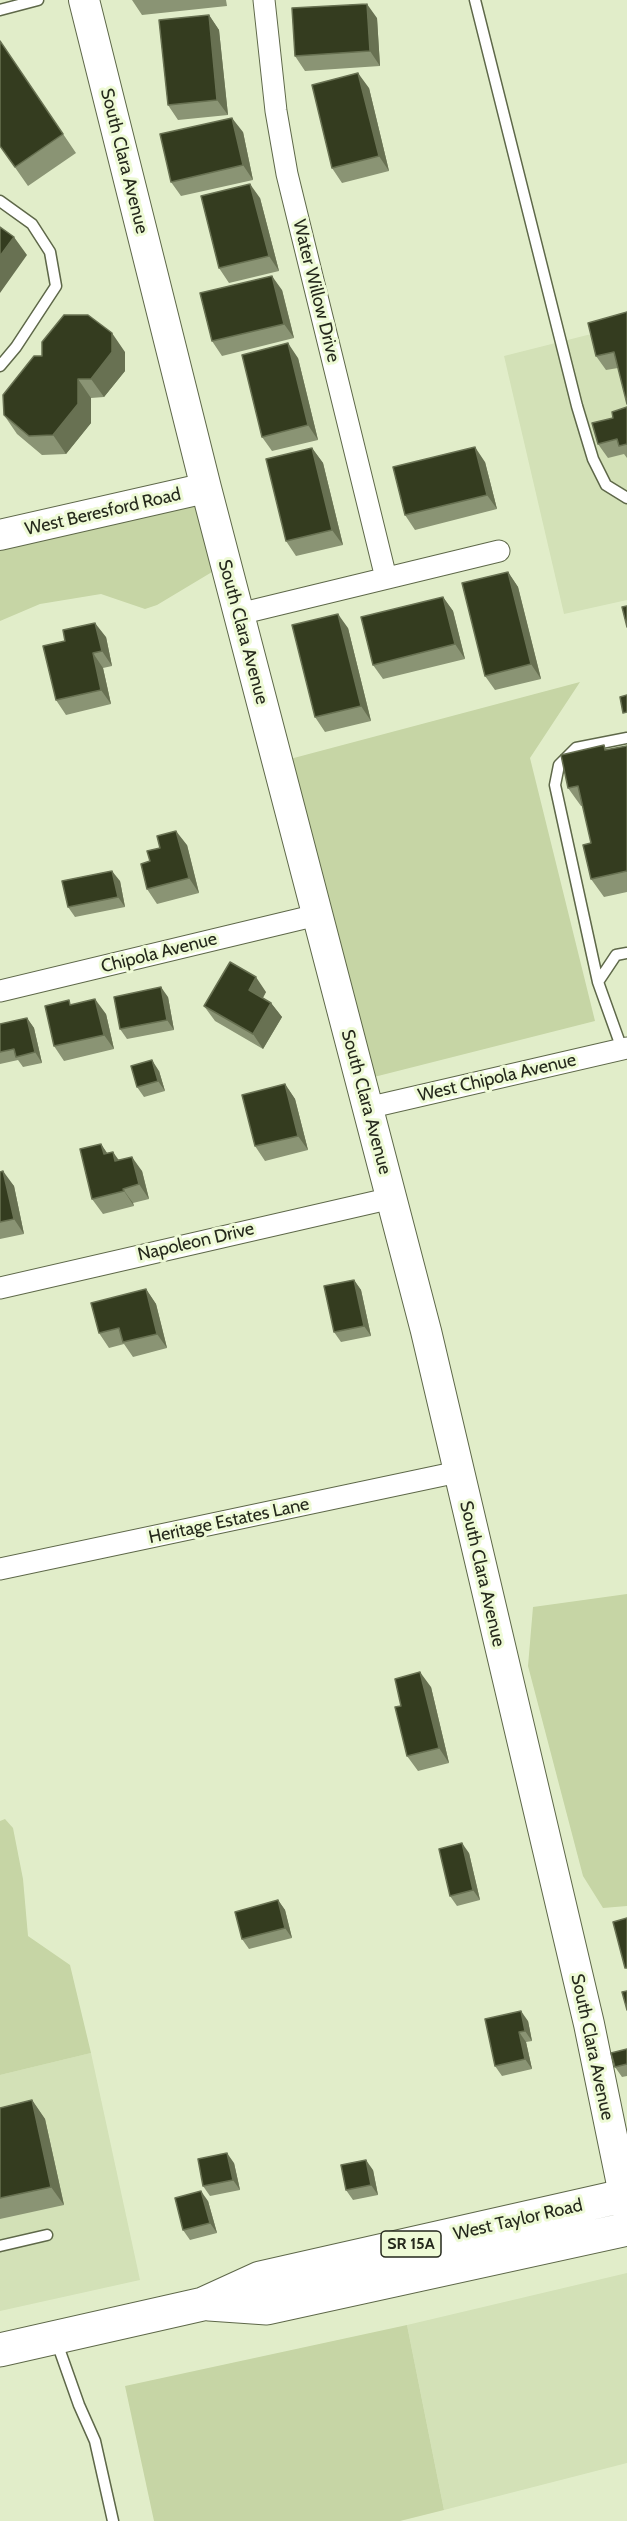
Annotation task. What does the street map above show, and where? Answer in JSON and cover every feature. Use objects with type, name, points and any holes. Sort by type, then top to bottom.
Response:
[{"type":"highway","name":"West Taylor Road","points":[[55,2337],[203,2304],[260,2278],[626,2200]]},
{"type":"highway","name":"West Taylor Road","points":[[203,2304],[267,2308],[627,2229]]},
{"type":"highway","name":"SR 15A","points":[[0,2350],[55,2337]]},
{"type":"street","name":"South Clara Avenue","points":[[84,0],[206,488],[392,1198],[589,2024],[626,2200]]},
{"type":"street","name":"Water Willow Drive","points":[[264,0],[276,111],[287,174],[386,578]]},
{"type":"street","name":"West Beresford Road","points":[[0,536],[206,488]]},
{"type":"street","points":[[239,614],[499,551]]},
{"type":"street","name":"Chipola Avenue","points":[[0,992],[317,915]]},
{"type":"street","name":"West Chipola Avenue","points":[[367,1108],[624,1048]]},
{"type":"street","name":"Napoleon Drive","points":[[0,1288],[392,1198]]},
{"type":"street","name":"Heritage Estates Lane","points":[[0,1569],[458,1472]]},
{"type":"lane","points":[[0,10],[38,0]]},
{"type":"lane","points":[[475,0],[577,406],[593,459],[606,485],[627,498]]},
{"type":"lane","points":[[0,201],[32,224],[50,252],[56,286],[16,347],[0,366]]},
{"type":"lane","points":[[624,1048],[598,982],[555,785],[559,765],[576,748],[627,738]]},
{"type":"lane","points":[[598,982],[616,955],[627,953]]},
{"type":"lane","points":[[0,2246],[47,2235]]},
{"type":"lane","points":[[55,2337],[79,2405],[95,2441],[113,2521]]},
{"type":"shaded area","points":[[627,325],[627,600],[564,614],[504,356]]},
{"type":"shaded area","points":[[199,501],[217,569],[157,605],[145,609],[101,594],[40,604],[0,621],[0,547]]},
{"type":"shaded area","points":[[580,682],[530,758],[595,1021],[374,1077],[290,759]]},
{"type":"shaded area","points":[[627,1594],[627,1906],[603,1908],[583,1876],[528,1666],[533,1607]]},
{"type":"shaded area","points":[[5,1819],[13,1828],[23,1879],[28,1936],[70,1965],[91,2053],[0,2075],[0,1821]]},
{"type":"shaded area","points":[[91,2053],[140,2280],[0,2311],[0,2075]]},
{"type":"shaded area","points":[[627,2273],[627,2463],[444,2510],[407,2325]]},
{"type":"shaded area","points":[[407,2325],[444,2510],[400,2521],[154,2521],[125,2386]]},
{"type":"building","points":[[367,4],[370,51],[295,56],[292,8]]},
{"type":"building","points":[[209,15],[217,100],[168,105],[159,20]]},
{"type":"building","points":[[0,41],[63,134],[15,167],[0,146]]},
{"type":"building","points":[[358,73],[379,156],[332,168],[312,85]]},
{"type":"building","points":[[232,118],[243,165],[171,182],[160,134]]},
{"type":"building","points":[[250,184],[269,256],[219,268],[201,196]]},
{"type":"building","points":[[0,227],[14,237],[0,256]]},
{"type":"building","points":[[272,276],[284,324],[212,341],[200,293]]},
{"type":"building","points":[[627,312],[627,404],[614,352],[596,356],[588,323]]},
{"type":"building","points":[[64,315],[88,315],[112,333],[112,352],[91,379],[78,379],[78,404],[53,435],[29,436],[4,415],[3,395],[34,356],[42,356],[42,342]]},
{"type":"building","points":[[288,343],[308,425],[262,437],[242,355]]},
{"type":"building","points":[[627,407],[627,444],[619,446],[617,439],[598,444],[592,423],[613,418],[612,412]]},
{"type":"building","points":[[475,447],[487,495],[405,515],[393,467]]},
{"type":"building","points":[[312,448],[332,530],[286,541],[266,459]]},
{"type":"building","points":[[508,572],[531,664],[485,676],[462,583]]},
{"type":"building","points":[[443,597],[455,644],[373,665],[361,617]]},
{"type":"building","points":[[627,606],[627,627],[622,607]]},
{"type":"building","points":[[338,614],[361,706],[315,717],[292,625]]},
{"type":"building","points":[[95,623],[102,651],[93,653],[101,690],[56,700],[43,646],[65,641],[63,630]]},
{"type":"building","points":[[627,695],[627,712],[623,713],[620,697]]},
{"type":"building","points":[[604,745],[605,750],[627,746],[627,871],[591,879],[583,845],[591,843],[578,786],[568,788],[561,755]]},
{"type":"building","points":[[176,831],[189,878],[147,889],[141,864],[150,861],[147,851],[160,848],[157,836]]},
{"type":"building","points":[[112,871],[118,897],[68,907],[62,881]]},
{"type":"building","points":[[230,962],[256,977],[249,990],[271,1003],[253,1034],[204,1006]]},
{"type":"building","points":[[161,987],[167,1020],[120,1029],[114,997]]},
{"type":"building","points":[[95,999],[104,1035],[54,1046],[45,1006],[69,1000],[70,1005]]},
{"type":"building","points":[[27,1018],[35,1052],[16,1057],[14,1049],[0,1052],[0,1024]]},
{"type":"building","points":[[152,1060],[158,1081],[137,1087],[131,1066]]},
{"type":"building","points":[[285,1084],[298,1136],[255,1146],[242,1095]]},
{"type":"building","points":[[101,1144],[104,1154],[113,1152],[115,1161],[132,1157],[139,1184],[123,1189],[124,1191],[92,1199],[80,1149]]},
{"type":"building","points":[[3,1171],[14,1219],[0,1222],[0,1172]]},
{"type":"building","points":[[354,1280],[364,1326],[334,1332],[324,1286]]},
{"type":"building","points":[[146,1289],[157,1334],[123,1342],[119,1328],[99,1333],[91,1303]]},
{"type":"building","points":[[420,1672],[439,1748],[407,1756],[395,1707],[401,1706],[395,1679]]},
{"type":"building","points":[[462,1843],[473,1890],[450,1896],[439,1849]]},
{"type":"building","points":[[278,1900],[285,1928],[242,1939],[235,1912]]},
{"type":"building","points":[[627,1918],[627,1968],[625,1968],[613,1922]]},
{"type":"building","points":[[627,1991],[627,2010],[622,1992]]},
{"type":"building","points":[[521,2011],[525,2031],[519,2032],[525,2059],[495,2066],[485,2019]]},
{"type":"building","points":[[627,2049],[627,2064],[615,2067],[611,2053]]},
{"type":"building","points":[[32,2100],[51,2187],[0,2198],[0,2108]]},
{"type":"building","points":[[227,2153],[233,2180],[203,2186],[198,2159]]},
{"type":"building","points":[[366,2160],[371,2185],[346,2190],[341,2165]]},
{"type":"building","points":[[201,2191],[210,2223],[183,2230],[175,2198]]}]
